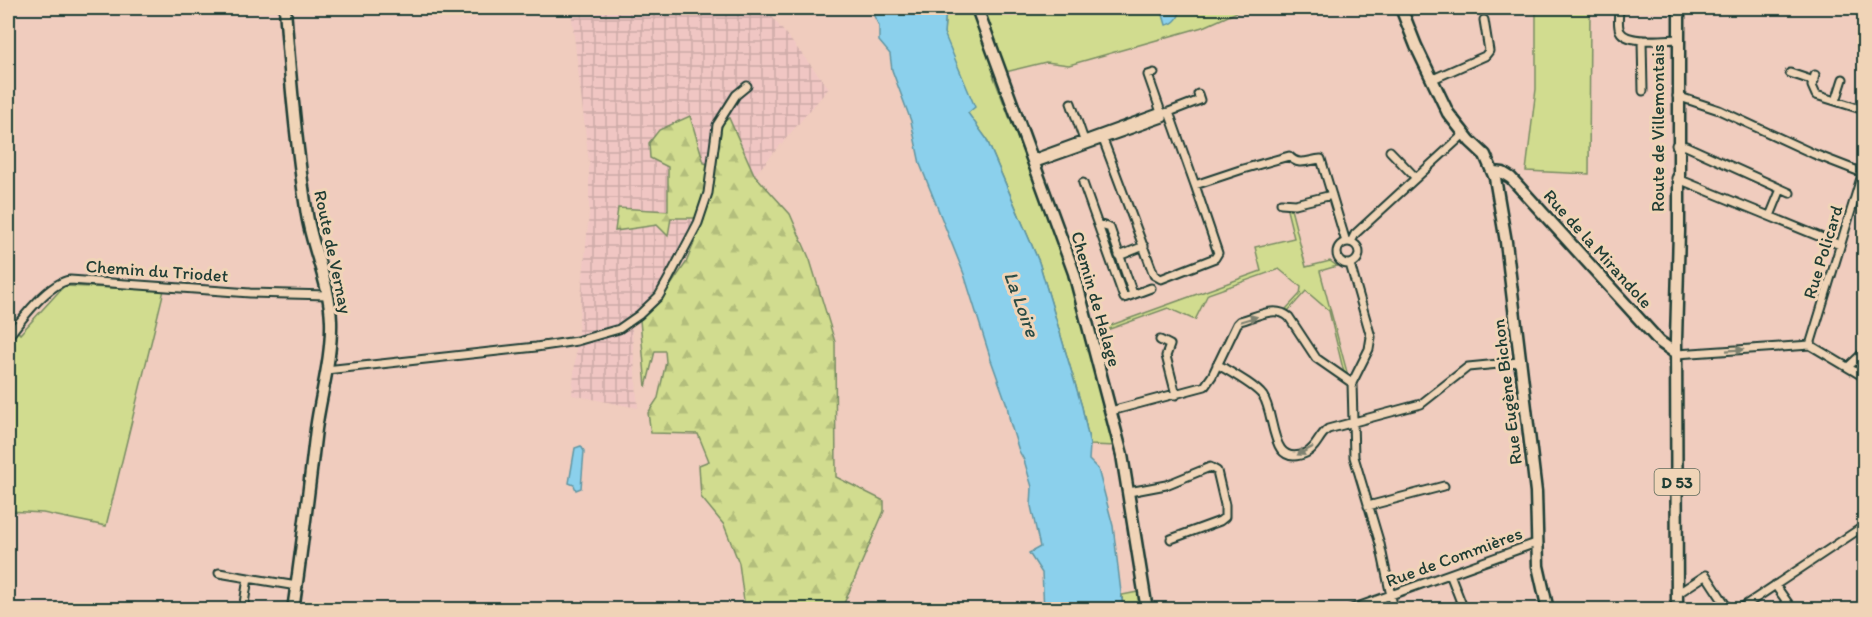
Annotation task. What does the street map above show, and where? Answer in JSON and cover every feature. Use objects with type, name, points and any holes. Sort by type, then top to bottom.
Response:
[{"type":"street","name":"Route de Vernay","points":[[285,8],[297,153],[308,218],[328,295],[331,336],[316,429],[293,609]]},
{"type":"street","name":"Chemin de Halage","points":[[977,8],[1074,273],[1122,454],[1147,609]]},
{"type":"street","points":[[1404,8],[1448,113],[1464,134],[1485,155],[1494,171]]},
{"type":"street","points":[[1619,8],[1620,32],[1628,38],[1677,39]]},
{"type":"street","name":"Route de Villemontais","points":[[1677,8],[1677,354]]},
{"type":"street","points":[[1433,79],[1485,56],[1489,51],[1485,20]]},
{"type":"street","points":[[1642,40],[1643,91]]},
{"type":"street","points":[[1102,136],[1125,202],[1135,218],[1154,275],[1161,279],[1215,258],[1218,253],[1195,185],[1148,75],[1154,73]]},
{"type":"street","points":[[1790,73],[1815,78],[1812,86],[1816,95],[1864,110]]},
{"type":"street","points":[[1836,101],[1843,80]]},
{"type":"street","points":[[326,370],[557,344],[600,336],[619,329],[639,315],[659,296],[698,223],[708,193],[717,125],[736,95],[747,86]]},
{"type":"street","points":[[1033,161],[1200,100],[1198,94]]},
{"type":"street","points":[[1677,96],[1719,110],[1814,154],[1864,170]]},
{"type":"street","points":[[1071,103],[1085,143]]},
{"type":"street","points":[[1350,264],[1340,260],[1337,253],[1339,246],[1348,242],[1464,134]]},
{"type":"street","points":[[1677,145],[1790,193]]},
{"type":"street","points":[[1390,151],[1416,178]]},
{"type":"street","points":[[1195,185],[1289,156],[1300,163],[1321,159],[1348,242],[1357,246],[1359,253],[1356,260],[1350,264]]},
{"type":"street","name":"Rue Policard","points":[[1810,345],[1864,170]]},
{"type":"street","name":"Rue de la Mirandole","points":[[1494,171],[1503,172],[1511,178],[1660,342],[1677,354]]},
{"type":"street","name":"Rue Eugène Bichon","points":[[1494,171],[1506,242],[1536,492],[1538,566],[1548,609]]},
{"type":"street","points":[[1677,178],[1840,245]]},
{"type":"street","points":[[1083,183],[1124,298],[1151,288]]},
{"type":"street","points":[[1770,216],[1781,189]]},
{"type":"street","points":[[1281,203],[1295,204],[1332,195]]},
{"type":"street","points":[[1098,224],[1110,228],[1133,294]]},
{"type":"street","points":[[1119,256],[1144,246]]},
{"type":"street","points":[[1350,264],[1371,337],[1369,349],[1352,383],[1354,457],[1381,552],[1394,609]]},
{"type":"street","name":"Chemin du Triodet","points":[[8,337],[23,317],[62,282],[70,280],[250,293],[328,295]]},
{"type":"street","points":[[1111,411],[1205,386],[1237,324],[1240,321],[1279,311],[1292,321],[1316,358],[1352,383]]},
{"type":"street","points":[[1160,340],[1170,345],[1166,356],[1176,394]]},
{"type":"street","points":[[1677,354],[1810,345],[1864,377]]},
{"type":"street","points":[[1848,367],[1864,352]]},
{"type":"street","name":"D 53","points":[[1677,354],[1677,609]]},
{"type":"street","points":[[1217,364],[1263,396],[1277,443],[1286,454],[1297,456],[1309,452],[1322,433],[1328,429],[1421,404],[1468,367],[1520,362]]},
{"type":"street","points":[[1129,492],[1166,485],[1210,467],[1215,468],[1225,505],[1225,517],[1220,521],[1171,539]]},
{"type":"street","points":[[1368,506],[1444,486]]},
{"type":"street","points":[[1738,609],[1864,526]]},
{"type":"street","name":"Rue de Commières","points":[[1349,609],[1392,596],[1536,543]]},
{"type":"street","points":[[219,573],[297,586]]},
{"type":"street","points":[[1450,574],[1464,609]]},
{"type":"street","points":[[1677,594],[1706,575],[1729,609]]},
{"type":"street","points":[[243,609],[248,578]]},
{"type":"street","points":[[1775,585],[1793,609]]},
{"type":"shaded area","points":[[587,8],[765,8],[829,88],[631,320],[638,408],[572,395],[589,213],[589,163],[571,10]]},
{"type":"green space","points":[[946,8],[1246,8],[1206,26],[1069,65],[1046,62],[993,75],[1061,251],[1117,446],[1090,445],[1082,407],[1039,262],[986,138],[967,113],[944,33]]},
{"type":"green space","points":[[1536,8],[1590,8],[1589,174],[1526,171],[1536,89]]},
{"type":"green space","points":[[690,116],[704,163],[716,167],[722,124],[729,118],[754,174],[790,214],[810,260],[835,342],[836,477],[884,501],[884,511],[842,608],[845,609],[745,609],[739,563],[724,525],[701,497],[699,465],[709,461],[698,434],[651,433],[648,413],[658,398],[666,362],[665,351],[655,351],[646,387],[640,320],[660,301],[686,263],[704,218],[671,218],[668,236],[657,225],[615,231],[618,208],[668,211],[668,167],[650,158],[649,143],[659,130]]},
{"type":"green space","points":[[1291,209],[1306,267],[1330,261],[1337,266],[1320,271],[1348,376],[1344,373],[1329,311],[1306,291],[1288,311],[1286,309],[1300,294],[1301,287],[1279,269],[1208,294],[1195,320],[1168,308],[1107,330],[1106,327],[1261,271],[1255,247],[1294,238],[1287,210]]},
{"type":"green space","points":[[64,286],[164,290],[106,526],[43,513],[8,511],[8,320],[20,334]]},
{"type":"green space","points":[[1138,592],[1139,609],[1123,609],[1122,595]]},
{"type":"water","name":"La Loire","points":[[870,8],[946,8],[944,33],[975,107],[968,113],[986,138],[1039,262],[1082,407],[1090,445],[1089,460],[1098,469],[1113,526],[1123,609],[1044,609],[1042,573],[1029,553],[1040,547],[1031,506],[1032,487],[964,274],[920,164],[911,121],[892,70],[890,54],[879,41],[879,26]]},
{"type":"water","points":[[1161,8],[1182,8],[1175,21],[1166,25]]},
{"type":"water","points":[[581,446],[584,451],[581,488],[576,490],[574,485],[569,483],[575,448]]}]
